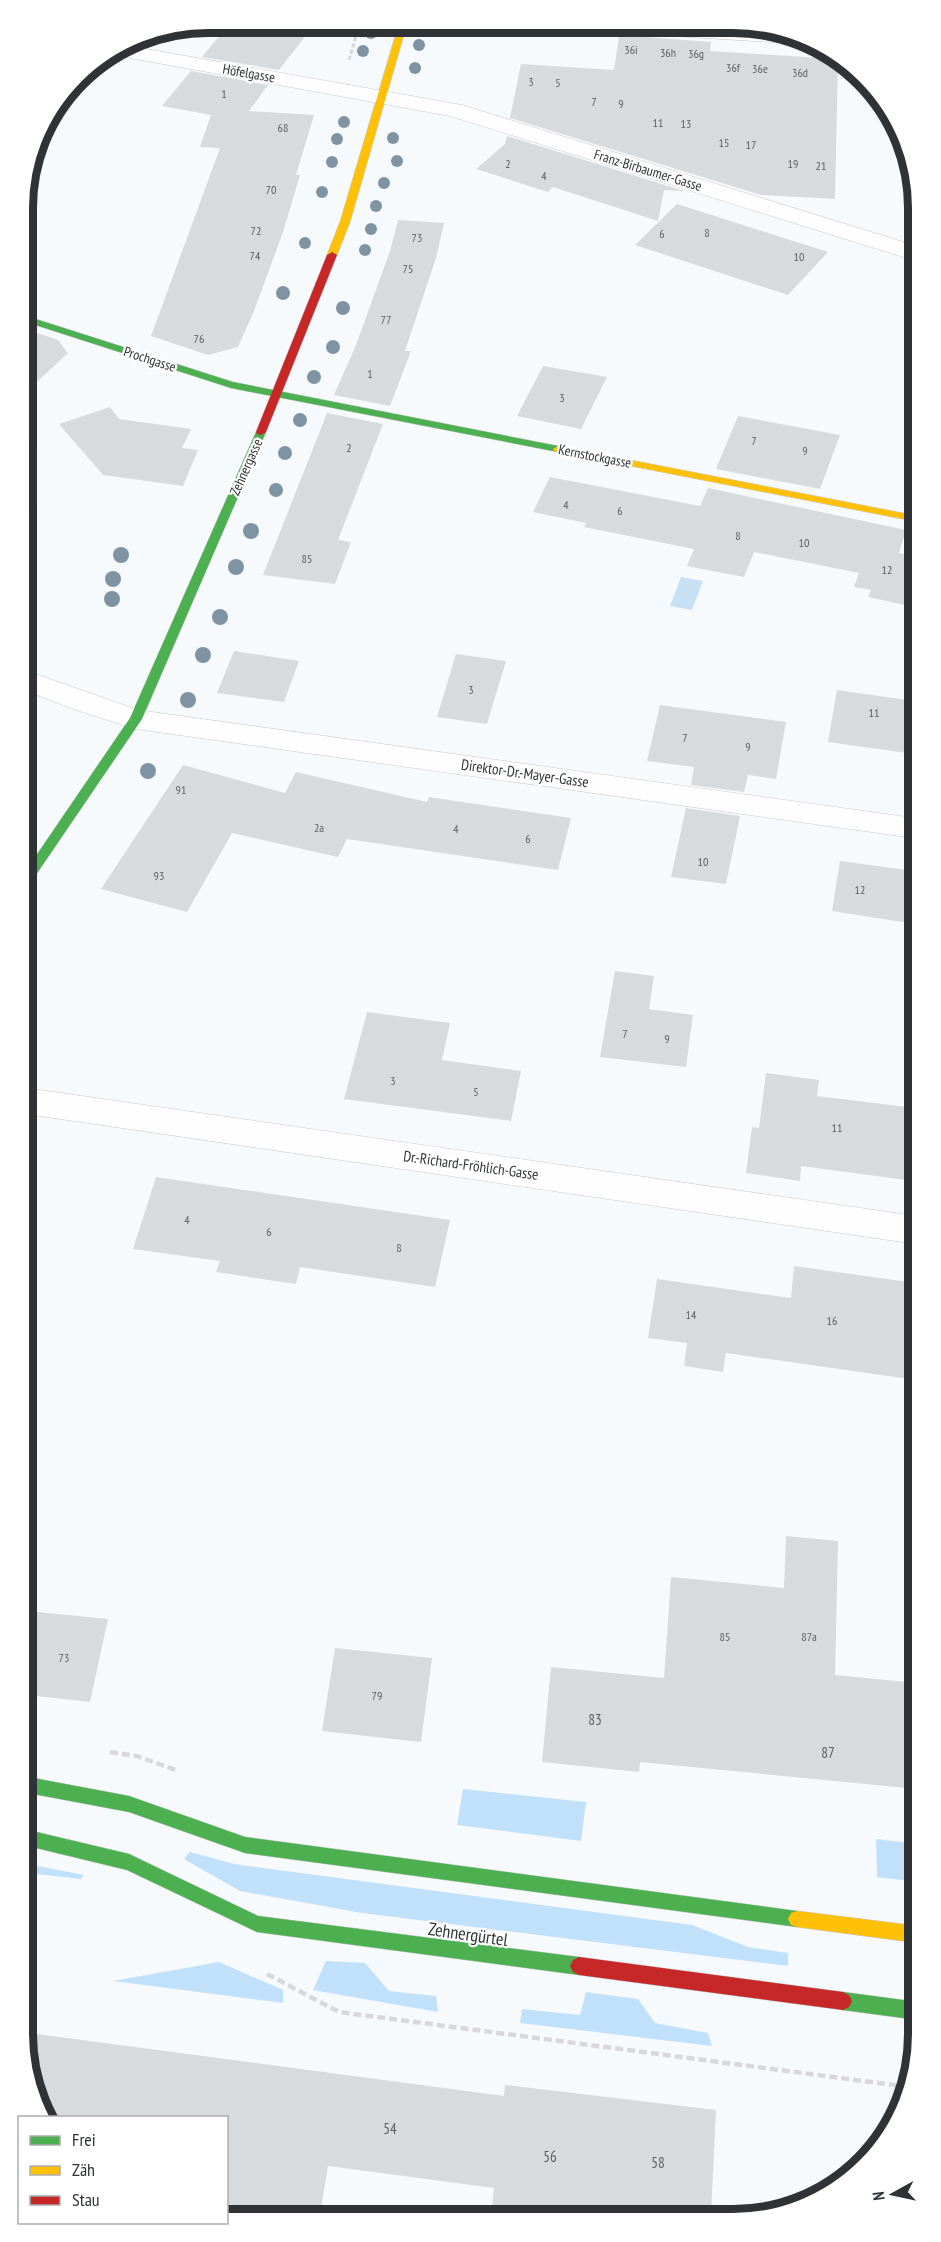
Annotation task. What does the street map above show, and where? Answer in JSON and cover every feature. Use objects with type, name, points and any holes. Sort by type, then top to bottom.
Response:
[{"type":"street","name":"Zehnergasse","points":[[33,870],[136,718],[278,395],[345,222],[400,33]]},
{"type":"street","points":[[721,33],[765,36]]},
{"type":"street","name":"Höfelgasse","points":[[128,52],[382,96]]},
{"type":"street","name":"Franz-Birbaumer-Gasse","points":[[382,96],[454,110],[908,251]]},
{"type":"street","name":"Prochgasse","points":[[33,321],[231,385],[278,395]]},
{"type":"street","name":"Kernstockgasse","points":[[278,395],[908,517]]},
{"type":"street","name":"Direktor-Dr.-Mayer-Gasse","points":[[33,682],[86,703],[136,718],[908,827]]},
{"type":"street","name":"Dr.-Richard-Fröhlich-Gasse","points":[[33,1102],[908,1229]]},
{"type":"street","points":[[33,1786],[129,1804],[245,1845],[908,1934]]},
{"type":"street","name":"Zehnergürtel","points":[[33,1839],[129,1862],[257,1924],[908,2010]]},
{"type":"path","points":[[264,1973],[339,2012],[900,2086]]},
{"type":"shaded area","points":[[681,577],[703,581],[692,610],[670,606]]},
{"type":"shaded area","points":[[463,1789],[586,1802],[581,1841],[457,1825]]},
{"type":"shaded area","points":[[876,1839],[908,1843],[908,1881],[877,1877]]},
{"type":"shaded area","points":[[190,1852],[234,1864],[692,1925],[748,1947],[788,1953],[788,1966],[362,1913],[240,1891],[184,1859]]},
{"type":"shaded area","points":[[33,1865],[84,1875],[81,1879],[33,1874]]},
{"type":"shaded area","points":[[326,1961],[365,1963],[389,1991],[436,1996],[438,2012],[313,1990]]},
{"type":"shaded area","points":[[219,1962],[283,1990],[283,2003],[113,1981]]},
{"type":"shaded area","points":[[586,1992],[638,1999],[655,2023],[708,2033],[712,2046],[520,2023],[522,2009],[580,2015]]},
{"type":"building","points":[[222,33],[307,34],[279,70],[202,57]]},
{"type":"building","points":[[619,37],[711,42],[710,51],[823,58],[838,67],[835,199],[761,195],[510,118],[521,64],[614,70]]},
{"type":"building","points":[[191,71],[268,85],[249,111],[314,115],[296,175],[300,175],[283,232],[254,311],[238,347],[208,355],[151,336],[220,148],[200,147],[211,115],[162,106]]},
{"type":"building","points":[[507,136],[684,191],[664,190],[658,221],[553,187],[548,192],[476,169],[505,144]]},
{"type":"building","points":[[677,204],[828,252],[788,295],[635,245]]},
{"type":"building","points":[[398,220],[444,223],[436,258],[405,351],[411,351],[390,406],[334,395],[356,345],[390,251]]},
{"type":"building","points":[[33,331],[58,340],[68,353],[33,386]]},
{"type":"building","points":[[543,366],[607,377],[581,429],[517,416]]},
{"type":"building","points":[[110,407],[119,419],[191,429],[182,448],[198,450],[183,486],[103,475],[59,424]]},
{"type":"building","points":[[327,413],[383,424],[338,540],[351,542],[335,584],[263,575]]},
{"type":"building","points":[[738,416],[840,435],[820,489],[716,469]]},
{"type":"building","points":[[550,477],[700,506],[708,488],[906,530],[899,553],[908,555],[908,606],[868,597],[871,590],[854,587],[859,573],[754,552],[744,577],[687,566],[694,549],[584,527],[586,523],[533,512]]},
{"type":"building","points":[[234,651],[299,661],[284,702],[217,693]]},
{"type":"building","points":[[456,654],[506,661],[487,724],[437,717]]},
{"type":"building","points":[[837,690],[908,700],[908,753],[828,742]]},
{"type":"building","points":[[660,705],[786,722],[776,779],[748,775],[744,792],[691,785],[694,767],[647,761]]},
{"type":"building","points":[[183,765],[285,793],[296,772],[427,802],[429,797],[571,818],[558,870],[347,839],[338,857],[232,833],[187,912],[101,889]]},
{"type":"building","points":[[686,808],[740,816],[726,884],[671,877]]},
{"type":"building","points":[[840,861],[908,870],[908,923],[832,911]]},
{"type":"building","points":[[615,971],[654,976],[649,1009],[693,1015],[686,1067],[600,1057]]},
{"type":"building","points":[[367,1012],[450,1023],[442,1060],[521,1071],[511,1121],[344,1099]]},
{"type":"building","points":[[766,1073],[819,1080],[817,1096],[908,1107],[908,1180],[801,1166],[800,1181],[746,1173],[752,1127],[759,1128]]},
{"type":"building","points":[[156,1177],[450,1220],[435,1287],[300,1267],[296,1284],[216,1272],[220,1261],[133,1249]]},
{"type":"building","points":[[794,1266],[908,1282],[908,1379],[726,1353],[723,1372],[684,1366],[687,1343],[648,1338],[657,1279],[791,1298]]},
{"type":"building","points":[[786,1536],[838,1541],[835,1675],[908,1682],[908,1788],[640,1762],[639,1772],[542,1762],[551,1667],[664,1678],[671,1577],[784,1588]]},
{"type":"building","points":[[33,1612],[108,1619],[90,1702],[33,1696]]},
{"type":"building","points":[[335,1648],[432,1658],[421,1742],[322,1731]]},
{"type":"building","points":[[33,2034],[504,2096],[505,2085],[716,2110],[711,2209],[492,2209],[494,2188],[328,2166],[321,2209],[228,2209],[228,2116],[53,2116],[39,2079],[34,2057]]},
{"type":"traffic: fast","points":[[33,321],[231,385],[558,449]]},
{"type":"traffic: fast","points":[[33,870],[136,719],[261,432]]},
{"type":"traffic: fast","points":[[33,1786],[129,1804],[245,1845],[797,1919]]},
{"type":"traffic: fast","points":[[33,1839],[129,1862],[257,1924],[579,1966]]},
{"type":"traffic: fast","points":[[843,2001],[908,2010]]},
{"type":"traffic: slow","points":[[332,255],[345,222],[400,33]]},
{"type":"traffic: slow","points":[[558,449],[908,517]]},
{"type":"traffic: slow","points":[[797,1919],[908,1934]]},
{"type":"traffic: jam","points":[[261,432],[332,255]]},
{"type":"traffic: jam","points":[[579,1966],[843,2001]]}]
